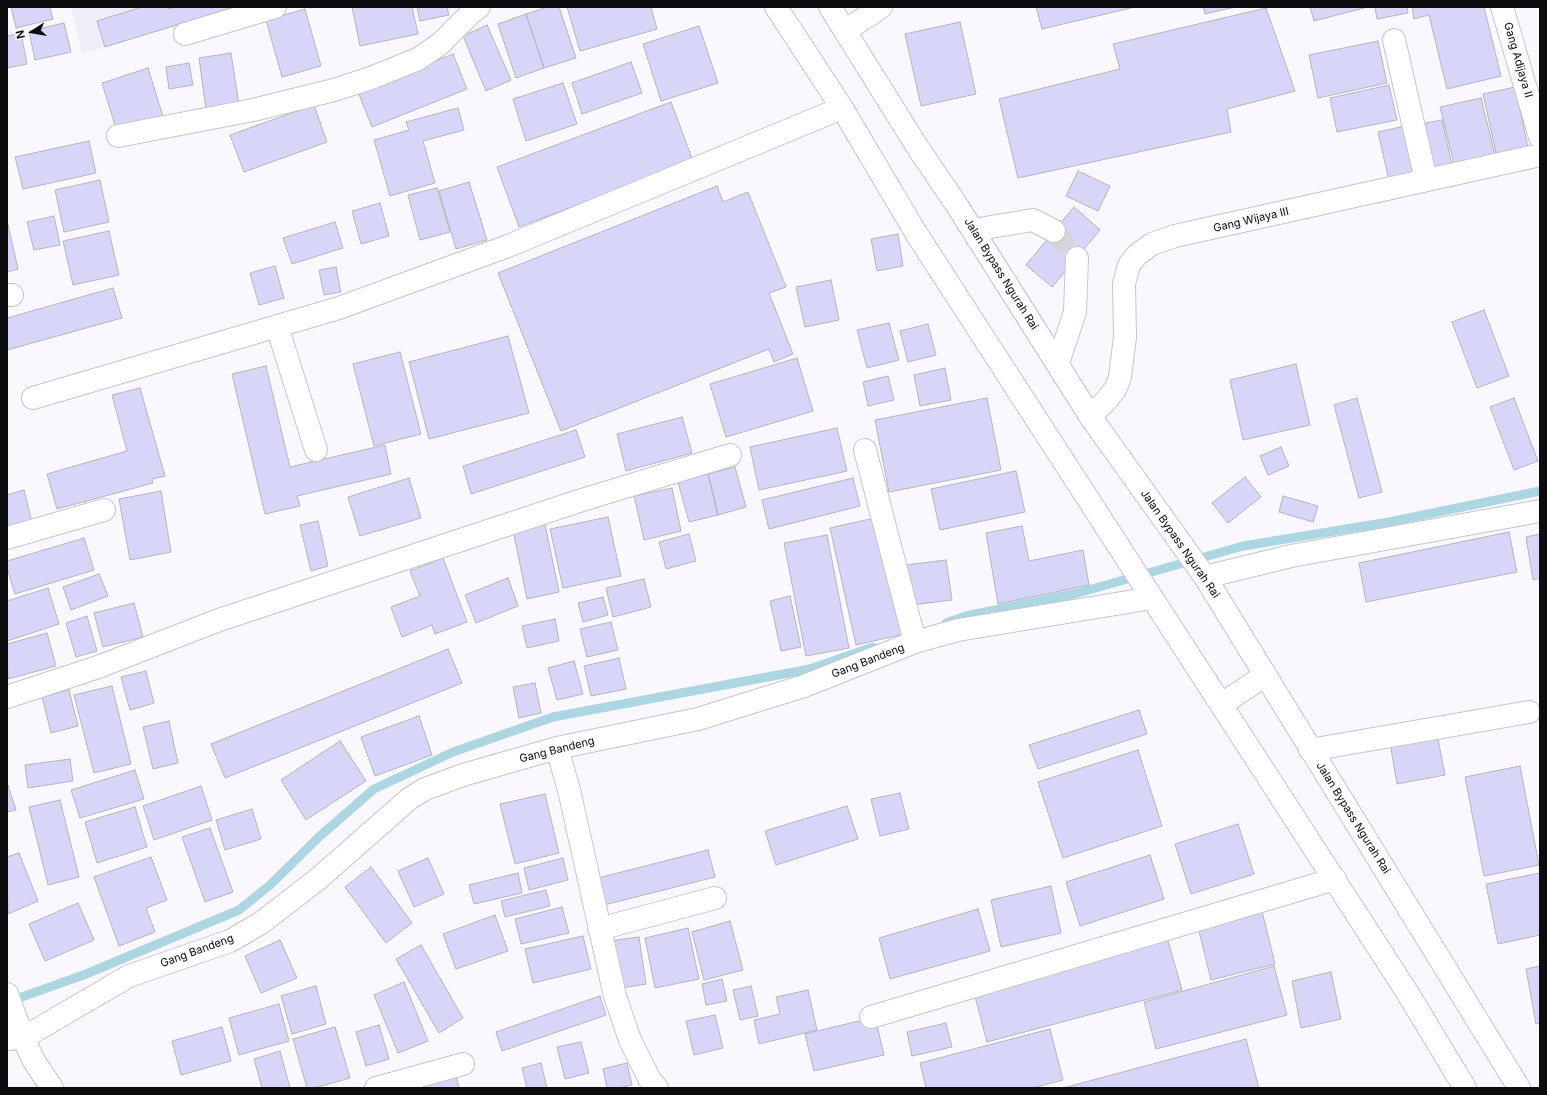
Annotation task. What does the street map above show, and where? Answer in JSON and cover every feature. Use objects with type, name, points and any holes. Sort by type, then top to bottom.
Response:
[{"type":"main road","points":[[185,34],[275,7]]},
{"type":"main road","points":[[118,136],[253,110],[334,90],[371,78],[418,59],[440,44],[479,7]]},
{"type":"main road","points":[[776,7],[842,108],[916,234],[1222,704],[1407,992],[1465,1088]]},
{"type":"main road","name":"Jalan Bypass Ngurah Rai","points":[[830,7],[918,148],[973,230],[1058,363],[1090,416],[1205,577],[1264,676],[1519,1088]]},
{"type":"main road","points":[[845,31],[881,7]]},
{"type":"main road","name":"Gang Adijaya II","points":[[1502,7],[1540,137]]},
{"type":"main road","points":[[1394,40],[1426,180]]},
{"type":"main road","points":[[33,398],[339,308],[508,246],[842,108]]},
{"type":"main road","name":"Gang Wijaya III","points":[[1090,416],[1106,401],[1116,388],[1120,377],[1125,337],[1124,284],[1129,265],[1137,255],[1152,244],[1175,236],[1540,155]]},
{"type":"main road","points":[[973,230],[1033,220],[1054,231]]},
{"type":"main road","points":[[1058,363],[1075,312],[1077,258]]},
{"type":"main road","points":[[277,326],[316,450]]},
{"type":"main road","points":[[865,450],[915,642]]},
{"type":"main road","points":[[7,697],[98,667],[219,620],[582,500],[730,455]]},
{"type":"main road","points":[[7,538],[104,510]]},
{"type":"main road","points":[[1205,577],[1291,556],[1540,510]]},
{"type":"main road","name":"Gang Bandeng","points":[[16,1034],[130,976],[230,941],[261,923],[318,879],[409,799],[425,789],[463,775],[557,748],[698,719],[804,686],[915,642],[958,630],[1152,598]]},
{"type":"main road","points":[[1222,704],[1264,676]]},
{"type":"main road","points":[[1310,750],[1528,712]]},
{"type":"main road","points":[[557,748],[569,790],[599,929],[622,1020],[641,1063],[650,1080],[658,1088]]},
{"type":"main road","points":[[871,1017],[1335,880]]},
{"type":"main road","points":[[599,929],[715,898]]},
{"type":"main road","points":[[7,994],[16,1034],[52,1088]]},
{"type":"main road","points":[[376,1088],[463,1064]]},
{"type":"shaded area","points":[[71,7],[244,7],[82,54]]},
{"type":"building","points":[[11,7],[50,7],[53,19],[16,28]]},
{"type":"building","points":[[142,7],[168,7],[169,9],[175,7],[234,7],[105,47],[97,21]]},
{"type":"building","points":[[352,7],[412,7],[418,34],[360,46]]},
{"type":"building","points":[[417,7],[447,7],[449,15],[420,21]]},
{"type":"building","points":[[548,7],[559,7],[576,58],[544,68],[526,14]]},
{"type":"building","points":[[567,7],[651,7],[657,29],[580,51]]},
{"type":"building","points":[[1036,7],[1135,7],[1042,29]]},
{"type":"building","points":[[1203,7],[1236,7],[1205,14]]},
{"type":"building","points":[[1310,7],[1368,7],[1314,21]]},
{"type":"building","points":[[1375,7],[1407,7],[1408,13],[1377,19]]},
{"type":"building","points":[[1412,7],[1484,7],[1501,76],[1447,89],[1429,15],[1414,19]]},
{"type":"building","points":[[1266,8],[1295,91],[1227,109],[1231,132],[1018,178],[999,99],[1120,69],[1113,44]]},
{"type":"building","points":[[305,9],[321,66],[282,77],[266,20]]},
{"type":"building","points":[[526,14],[544,68],[516,78],[498,24]]},
{"type":"building","points":[[960,22],[976,94],[921,106],[905,34]]},
{"type":"building","points":[[64,23],[71,52],[35,60],[29,31]]},
{"type":"building","points":[[487,25],[511,80],[486,91],[463,36]]},
{"type":"building","points":[[699,26],[718,83],[661,101],[643,44]]},
{"type":"building","points":[[21,33],[27,64],[7,68],[7,36]]},
{"type":"building","points":[[1378,41],[1387,83],[1318,98],[1309,55]]},
{"type":"building","points":[[231,53],[239,105],[206,110],[199,58]]},
{"type":"building","points":[[453,54],[467,89],[372,127],[358,92]]},
{"type":"building","points":[[631,62],[642,93],[582,114],[572,83]]},
{"type":"building","points":[[189,63],[193,85],[169,89],[166,67]]},
{"type":"building","points":[[148,68],[164,120],[118,135],[102,83]]},
{"type":"building","points":[[563,83],[577,124],[526,141],[513,99]]},
{"type":"building","points":[[1389,85],[1397,120],[1337,132],[1330,98]]},
{"type":"building","points":[[1515,87],[1528,147],[1496,153],[1483,94]]},
{"type":"building","points":[[1481,98],[1495,155],[1454,164],[1440,107]]},
{"type":"building","points":[[671,102],[693,161],[519,227],[497,167]]},
{"type":"building","points":[[314,105],[327,142],[244,172],[230,135]]},
{"type":"building","points":[[458,108],[464,130],[423,141],[435,183],[390,196],[374,140],[409,130],[406,122]]},
{"type":"building","points":[[1442,120],[1453,170],[1431,175],[1420,124]]},
{"type":"building","points":[[1405,126],[1416,179],[1390,185],[1378,132]]},
{"type":"building","points":[[89,141],[96,173],[23,189],[15,157]]},
{"type":"building","points":[[1078,171],[1110,186],[1098,211],[1066,196]]},
{"type":"building","points":[[100,180],[109,222],[64,232],[55,190]]},
{"type":"building","points":[[469,182],[487,240],[456,249],[439,191]]},
{"type":"building","points":[[717,186],[723,202],[748,192],[786,287],[769,293],[793,354],[774,362],[769,349],[561,431],[498,273]]},
{"type":"building","points":[[437,188],[450,232],[420,240],[408,195]]},
{"type":"building","points":[[380,203],[389,236],[361,244],[352,211]]},
{"type":"building","points":[[1074,207],[1100,230],[1052,287],[1026,265]]},
{"type":"building","points":[[54,216],[60,245],[34,250],[27,222]]},
{"type":"building","points":[[7,220],[18,269],[7,272]]},
{"type":"building","points":[[335,222],[343,248],[292,264],[283,238]]},
{"type":"building","points":[[109,231],[119,275],[73,285],[63,241]]},
{"type":"building","points":[[898,234],[903,266],[877,271],[871,239]]},
{"type":"building","points":[[275,266],[284,298],[259,305],[250,273]]},
{"type":"building","points":[[336,267],[341,292],[324,295],[319,270]]},
{"type":"building","points":[[831,280],[839,320],[805,327],[796,287]]},
{"type":"building","points":[[113,288],[122,318],[7,350],[7,318]]},
{"type":"building","points":[[1484,310],[1509,376],[1477,388],[1452,322]]},
{"type":"building","points":[[889,323],[899,360],[867,368],[857,330]]},
{"type":"building","points":[[928,324],[936,355],[908,362],[900,331]]},
{"type":"building","points":[[508,336],[529,413],[429,439],[409,362]]},
{"type":"building","points":[[400,352],[421,434],[374,446],[353,364]]},
{"type":"building","points":[[797,358],[813,411],[726,437],[710,384]]},
{"type":"building","points":[[1296,364],[1310,425],[1243,440],[1230,380]]},
{"type":"building","points":[[266,366],[290,467],[385,445],[391,474],[297,496],[300,506],[265,514],[232,374]]},
{"type":"building","points":[[945,368],[951,400],[920,406],[914,375]]},
{"type":"building","points":[[888,376],[894,400],[868,406],[863,382]]},
{"type":"building","points":[[140,388],[165,476],[152,479],[153,483],[57,509],[47,474],[127,451],[112,395]]},
{"type":"building","points":[[987,398],[1001,470],[889,492],[875,420]]},
{"type":"building","points":[[1357,398],[1382,492],[1359,498],[1334,405]]},
{"type":"building","points":[[1514,398],[1538,461],[1514,470],[1490,407]]},
{"type":"building","points":[[682,417],[692,453],[626,471],[617,434]]},
{"type":"building","points":[[837,428],[847,471],[759,490],[750,447]]},
{"type":"building","points":[[576,430],[585,457],[471,494],[463,466]]},
{"type":"building","points":[[1281,447],[1289,466],[1268,475],[1260,456]]},
{"type":"building","points":[[735,467],[746,507],[718,515],[708,474]]},
{"type":"building","points":[[1016,471],[1025,512],[940,530],[931,489]]},
{"type":"building","points":[[708,474],[718,515],[689,522],[678,482]]},
{"type":"building","points":[[1245,477],[1261,497],[1228,523],[1212,503]]},
{"type":"building","points":[[409,478],[421,518],[360,536],[348,497]]},
{"type":"building","points":[[853,478],[860,506],[769,529],[762,500]]},
{"type":"building","points":[[672,488],[681,531],[644,540],[634,496]]},
{"type":"building","points":[[24,490],[33,526],[7,533],[7,495]]},
{"type":"building","points":[[161,491],[171,552],[130,560],[119,499]]},
{"type":"building","points":[[1283,496],[1318,506],[1313,522],[1279,512]]},
{"type":"building","points":[[608,517],[621,576],[563,588],[550,529]]},
{"type":"building","points":[[879,517],[904,634],[856,645],[830,528]]},
{"type":"building","points":[[318,521],[328,566],[311,571],[300,525]]},
{"type":"building","points":[[545,524],[559,592],[527,599],[513,530]]},
{"type":"building","points":[[1022,526],[1029,561],[1083,550],[1089,585],[998,604],[986,533]]},
{"type":"building","points":[[1509,532],[1517,572],[1366,602],[1359,563]]},
{"type":"building","points":[[689,534],[696,561],[666,569],[659,542]]},
{"type":"building","points":[[1540,534],[1540,578],[1533,580],[1526,537]]},
{"type":"building","points":[[827,535],[849,648],[806,656],[784,543]]},
{"type":"building","points":[[84,538],[94,570],[15,594],[7,568],[7,561]]},
{"type":"building","points":[[443,558],[467,622],[435,634],[432,625],[402,637],[391,607],[420,596],[410,571]]},
{"type":"building","points":[[946,560],[952,600],[911,605],[906,565]]},
{"type":"building","points":[[99,574],[108,596],[71,610],[63,587]]},
{"type":"building","points":[[508,578],[518,606],[476,623],[465,595]]},
{"type":"building","points":[[644,579],[651,607],[613,617],[606,588]]},
{"type":"building","points":[[48,588],[59,624],[7,641],[7,601]]},
{"type":"building","points":[[790,596],[801,647],[781,651],[770,601]]},
{"type":"building","points":[[603,597],[608,615],[583,622],[578,603]]},
{"type":"building","points":[[134,603],[143,637],[103,647],[94,613]]},
{"type":"building","points":[[87,616],[97,651],[76,657],[66,623]]},
{"type":"building","points":[[555,619],[559,641],[527,648],[522,626]]},
{"type":"building","points":[[611,622],[618,650],[587,657],[580,629]]},
{"type":"building","points":[[47,633],[56,666],[8,679],[7,644]]},
{"type":"building","points":[[448,649],[462,683],[225,778],[211,744]]},
{"type":"building","points":[[619,658],[626,689],[591,696],[584,666]]},
{"type":"building","points":[[574,661],[583,694],[557,700],[548,668]]},
{"type":"building","points":[[146,671],[154,703],[130,710],[121,677]]},
{"type":"building","points":[[535,683],[541,713],[519,718],[513,687]]},
{"type":"building","points":[[112,686],[131,764],[94,773],[74,695]]},
{"type":"building","points":[[69,690],[78,726],[51,733],[42,697]]},
{"type":"building","points":[[1139,710],[1147,734],[1038,769],[1029,745]]},
{"type":"building","points":[[419,716],[432,755],[375,776],[361,737]]},
{"type":"building","points":[[169,721],[178,763],[153,769],[143,727]]},
{"type":"building","points":[[1437,734],[1445,775],[1397,784],[1390,743]]},
{"type":"building","points":[[340,741],[366,781],[306,820],[281,780]]},
{"type":"building","points":[[1138,750],[1162,826],[1063,858],[1038,782]]},
{"type":"building","points":[[70,759],[73,781],[28,788],[25,765]]},
{"type":"building","points":[[1520,766],[1539,865],[1484,876],[1465,777]]},
{"type":"building","points":[[135,770],[144,799],[80,818],[71,790]]},
{"type":"building","points":[[7,782],[16,810],[7,812]]},
{"type":"building","points":[[201,786],[212,820],[154,840],[143,806]]},
{"type":"building","points":[[900,793],[909,829],[880,836],[871,799]]},
{"type":"building","points":[[545,794],[559,853],[515,864],[500,804]]},
{"type":"building","points":[[60,800],[79,877],[48,885],[29,807]]},
{"type":"building","points":[[847,806],[858,839],[776,865],[765,831]]},
{"type":"building","points":[[135,807],[147,847],[97,863],[85,822]]},
{"type":"building","points":[[252,809],[261,839],[225,850],[216,820]]},
{"type":"building","points":[[1238,824],[1254,874],[1191,894],[1175,844]]},
{"type":"building","points":[[210,828],[233,892],[205,902],[182,837]]},
{"type":"building","points":[[708,850],[715,877],[604,905],[598,878]]},
{"type":"building","points":[[19,853],[38,901],[8,914],[7,857]]},
{"type":"building","points":[[1150,855],[1164,899],[1080,926],[1066,882]]},
{"type":"building","points":[[151,857],[167,900],[146,908],[155,932],[119,946],[94,877]]},
{"type":"building","points":[[428,858],[444,894],[414,907],[398,871]]},
{"type":"building","points":[[563,858],[568,880],[529,890],[524,868]]},
{"type":"building","points":[[371,867],[412,923],[386,943],[345,887]]},
{"type":"building","points":[[518,873],[522,893],[474,904],[469,885]]},
{"type":"building","points":[[1540,873],[1540,935],[1498,944],[1486,884]]},
{"type":"building","points":[[1051,886],[1061,933],[1001,947],[991,900]]},
{"type":"building","points":[[546,890],[550,906],[505,917],[501,901]]},
{"type":"building","points":[[78,903],[94,940],[45,961],[29,924]]},
{"type":"building","points":[[562,907],[569,933],[521,944],[515,919]]},
{"type":"building","points":[[1261,907],[1275,964],[1211,980],[1197,923]]},
{"type":"building","points":[[978,909],[990,951],[890,979],[879,938]]},
{"type":"building","points":[[495,915],[508,951],[456,969],[443,934]]},
{"type":"building","points":[[730,921],[743,970],[704,980],[692,932]]},
{"type":"building","points":[[688,928],[699,979],[655,988],[645,938]]},
{"type":"building","points":[[583,936],[591,969],[533,983],[525,949]]},
{"type":"building","points":[[639,937],[646,984],[616,989],[609,941]]},
{"type":"building","points":[[1167,937],[1182,990],[987,1042],[973,989]]},
{"type":"building","points":[[280,940],[297,978],[261,993],[245,956]]},
{"type":"building","points":[[421,945],[463,1018],[439,1033],[396,959]]},
{"type":"building","points":[[1274,966],[1287,1015],[1156,1049],[1144,1002]]},
{"type":"building","points":[[1540,966],[1540,1023],[1536,1024],[1526,969]]},
{"type":"building","points":[[1331,972],[1341,1019],[1301,1028],[1292,981]]},
{"type":"building","points":[[722,979],[727,1001],[706,1005],[702,984]]},
{"type":"building","points":[[404,982],[428,1041],[398,1053],[374,995]]},
{"type":"building","points":[[316,986],[326,1024],[292,1034],[281,996]]},
{"type":"building","points":[[751,986],[758,1016],[740,1020],[733,990]]},
{"type":"building","points":[[808,990],[817,1030],[759,1044],[754,1020],[780,1014],[776,997]]},
{"type":"building","points":[[600,996],[606,1015],[502,1051],[496,1032]]},
{"type":"building","points":[[279,1004],[289,1041],[239,1055],[229,1018]]},
{"type":"building","points":[[715,1015],[723,1048],[694,1055],[686,1021]]},
{"type":"building","points":[[875,1017],[884,1055],[814,1071],[805,1034]]},
{"type":"building","points":[[946,1023],[952,1047],[912,1056],[907,1032]]},
{"type":"building","points":[[379,1025],[389,1059],[366,1066],[356,1032]]},
{"type":"building","points":[[222,1027],[231,1061],[181,1075],[172,1041]]},
{"type":"building","points":[[335,1027],[350,1078],[314,1088],[307,1088],[293,1039]]},
{"type":"building","points":[[1050,1029],[1063,1080],[1032,1088],[926,1088],[920,1063]]},
{"type":"building","points":[[1246,1039],[1259,1088],[1063,1088]]},
{"type":"building","points":[[581,1042],[589,1073],[565,1079],[557,1047]]},
{"type":"building","points":[[280,1051],[290,1088],[262,1088],[254,1059]]},
{"type":"building","points":[[541,1063],[547,1088],[527,1088],[522,1068]]},
{"type":"building","points":[[627,1063],[632,1085],[618,1088],[607,1088],[603,1069]]},
{"type":"building","points":[[455,1070],[459,1088],[425,1088],[423,1077]]},
{"type":"waterway","points":[[946,623],[966,616],[1078,593],[1243,546],[1389,522],[1540,491]]},
{"type":"waterway","points":[[8,1002],[86,974],[239,910],[270,885],[320,836],[374,789],[453,752],[553,717],[810,669],[873,647]]},
{"type":"tunnel","points":[[1054,231],[1077,258]]}]
